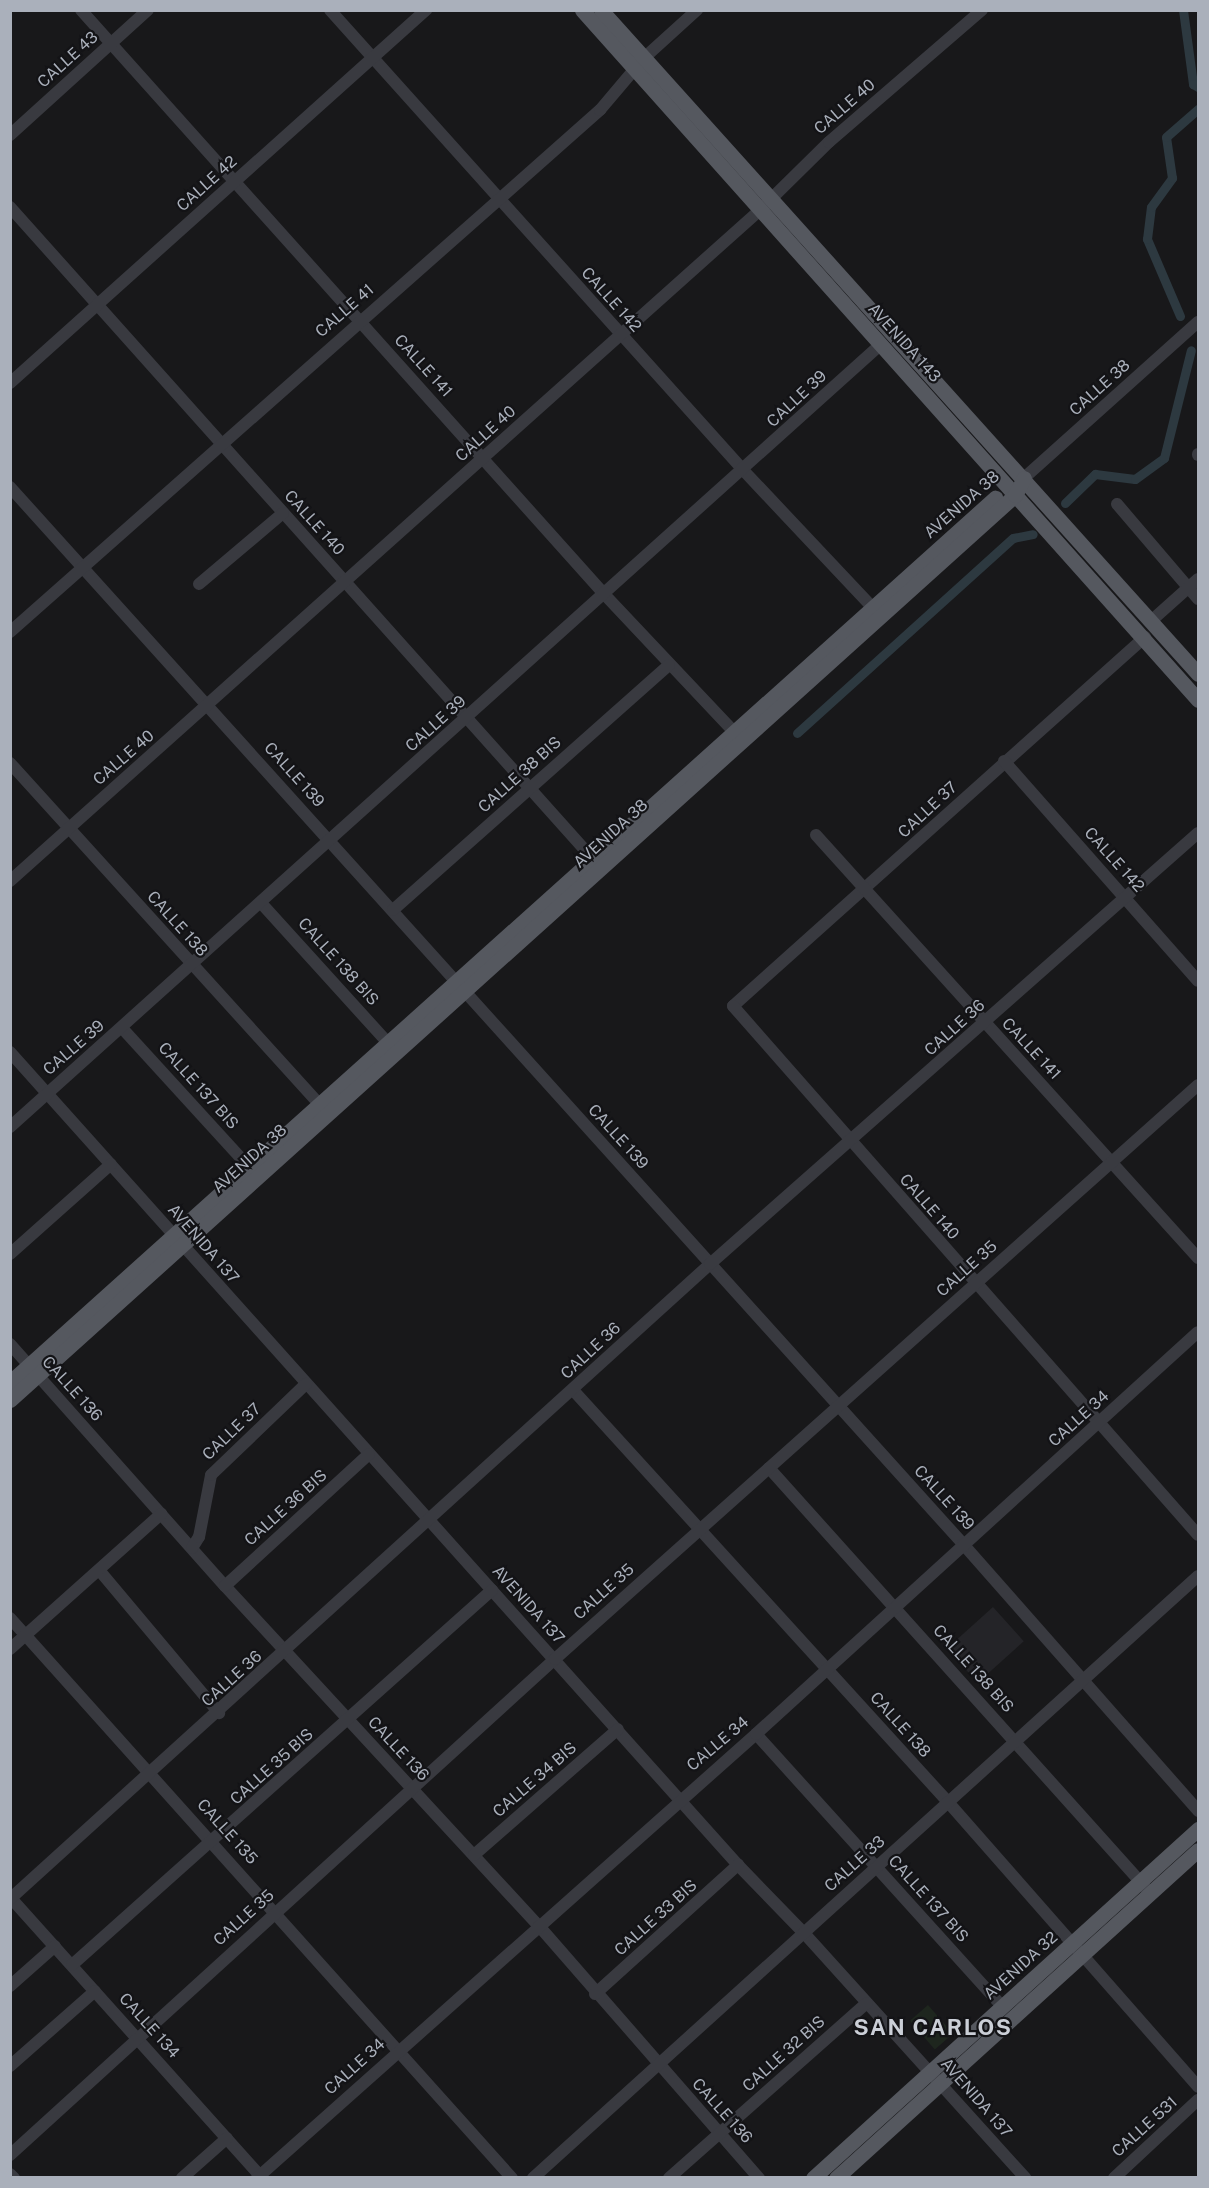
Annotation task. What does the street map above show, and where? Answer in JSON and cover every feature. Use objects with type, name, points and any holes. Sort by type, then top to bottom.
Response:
[{"type":"main road","name":"AVENIDA 143","points":[[582,10],[640,63]]},
{"type":"main road","name":"AVENIDA 143","points":[[601,10],[640,63],[766,204],[1024,478],[1151,628],[1198,700]]},
{"type":"main road","name":"AVENIDA 143","points":[[766,204],[881,344],[1012,491],[1198,674]]},
{"type":"main road","name":"AVENIDA 38","points":[[10,1400],[33,1370],[1024,478]]},
{"type":"main road","name":"AVENIDA 38","points":[[177,1241],[250,1168],[388,1043],[460,987],[593,859],[738,736],[873,609],[1012,491]]},
{"type":"main road","name":"AVENIDA 38","points":[[10,1382],[33,1370]]},
{"type":"main road","name":"AVENIDA 32","points":[[836,2178],[942,2084],[1077,1950],[1139,1881],[1198,1828]]},
{"type":"main road","name":"AVENIDA 32","points":[[813,2178],[1003,2007],[1151,1893],[1198,1850]]},
{"type":"street","name":"CALLE 141","points":[[81,10],[669,665],[738,736]]},
{"type":"street","name":"CALLE 43","points":[[10,135],[148,10]]},
{"type":"street","name":"CALLE 142","points":[[330,10],[497,199],[744,471],[873,609]]},
{"type":"street","name":"CALLE 42","points":[[10,382],[426,10]]},
{"type":"street","name":"CALLE 41","points":[[10,633],[221,442],[600,110],[640,63],[697,10]]},
{"type":"street","name":"CALLE 40","points":[[10,880],[766,204],[829,142],[982,10]]},
{"type":"street","name":"CALLE 140","points":[[10,207],[593,859]]},
{"type":"street","name":"CALLE 38","points":[[1024,478],[1198,322]]},
{"type":"street","name":"CALLE 39","points":[[10,1127],[744,471],[881,344]]},
{"type":"street","name":"CALLE 139","points":[[10,487],[331,840],[460,987],[963,1544],[1198,1811]]},
{"type":"street","points":[[1117,504],[1195,592]]},
{"type":"street","points":[[199,584],[283,513]]},
{"type":"street","name":"CALLE 37","points":[[733,1006],[867,890],[1004,761],[1151,628],[1195,592],[1198,579]]},
{"type":"street","name":"CALLE 38 BIS","points":[[393,910],[669,665]]},
{"type":"street","name":"CALLE 142","points":[[1004,761],[1198,981]]},
{"type":"street","name":"CALLE 138","points":[[10,763],[320,1105]]},
{"type":"street","name":"CALLE 36","points":[[11,1898],[152,1774],[710,1264],[850,1143],[1198,833]]},
{"type":"street","name":"CALLE 141","points":[[816,835],[1198,1258]]},
{"type":"street","name":"CALLE 138 BIS","points":[[262,904],[388,1043]]},
{"type":"street","name":"CALLE 140","points":[[733,1006],[850,1143],[1198,1535]]},
{"type":"street","name":"CALLE 137 BIS","points":[[122,1028],[250,1168]]},
{"type":"street","name":"AVENIDA 137","points":[[10,1052],[738,1865],[804,1933],[1025,2178]]},
{"type":"street","name":"CALLE 35","points":[[10,2155],[136,2037],[555,1659],[840,1407],[1198,1085]]},
{"type":"street","points":[[10,1254],[111,1164]]},
{"type":"street","name":"CALLE 34","points":[[260,2177],[680,1798],[756,1734],[1198,1332]]},
{"type":"street","name":"CALLE 136","points":[[10,1344],[225,1586],[539,1926],[759,2178]]},
{"type":"street","name":"CALLE 37","points":[[192,1548],[199,1537],[211,1474],[306,1384]]},
{"type":"street","name":"CALLE 138","points":[[573,1390],[948,1802],[1198,2087]]},
{"type":"street","name":"CALLE 36 BIS","points":[[225,1586],[369,1454]]},
{"type":"street","name":"CALLE 138 BIS","points":[[770,1468],[1151,1893]]},
{"type":"street","points":[[10,1649],[161,1514]]},
{"type":"street","points":[[99,1570],[219,1713]]},
{"type":"street","name":"CALLE 33","points":[[533,2178],[1198,1576]]},
{"type":"street","name":"CALLE 35 BIS","points":[[72,1965],[214,1842],[492,1590]]},
{"type":"street","name":"CALLE 135","points":[[10,1618],[277,1911],[512,2178]]},
{"type":"street","name":"CALLE 34 BIS","points":[[474,1856],[618,1729]]},
{"type":"street","name":"CALLE 137 BIS","points":[[756,1734],[1003,2007]]},
{"type":"street","name":"CALLE 33 BIS","points":[[596,1994],[738,1865]]},
{"type":"street","name":"CALLE 134","points":[[11,1898],[260,2177]]},
{"type":"street","points":[[10,1986],[55,1946]]},
{"type":"street","points":[[10,2066],[95,1991]]},
{"type":"street","name":"CALLE 32 BIS","points":[[669,2178],[867,2003]]},
{"type":"street","name":"CALLE 531","points":[[1114,2178],[1198,2100]]},
{"type":"street","points":[[182,2178],[227,2138]]},
{"type":"street","points":[[10,2174],[14,2178]]},
{"type":"shaded area","points":[[993,1607],[1024,1641],[978,1683],[947,1648]]},
{"type":"shaded area","points":[[928,2005],[953,2034],[935,2049],[910,2021]]},
{"type":"waterway","points":[[1183,10],[1193,84],[1198,87]]},
{"type":"waterway","points":[[1180,316],[1147,239],[1151,207],[1172,178],[1166,137],[1198,109]]},
{"type":"waterway","points":[[1065,503],[1095,474],[1135,479],[1164,458],[1191,350]]},
{"type":"waterway","points":[[797,733],[1013,538],[1033,534]]},
{"type":"district","name":"SAN CARLOS","points":[[933,2028]]}]
